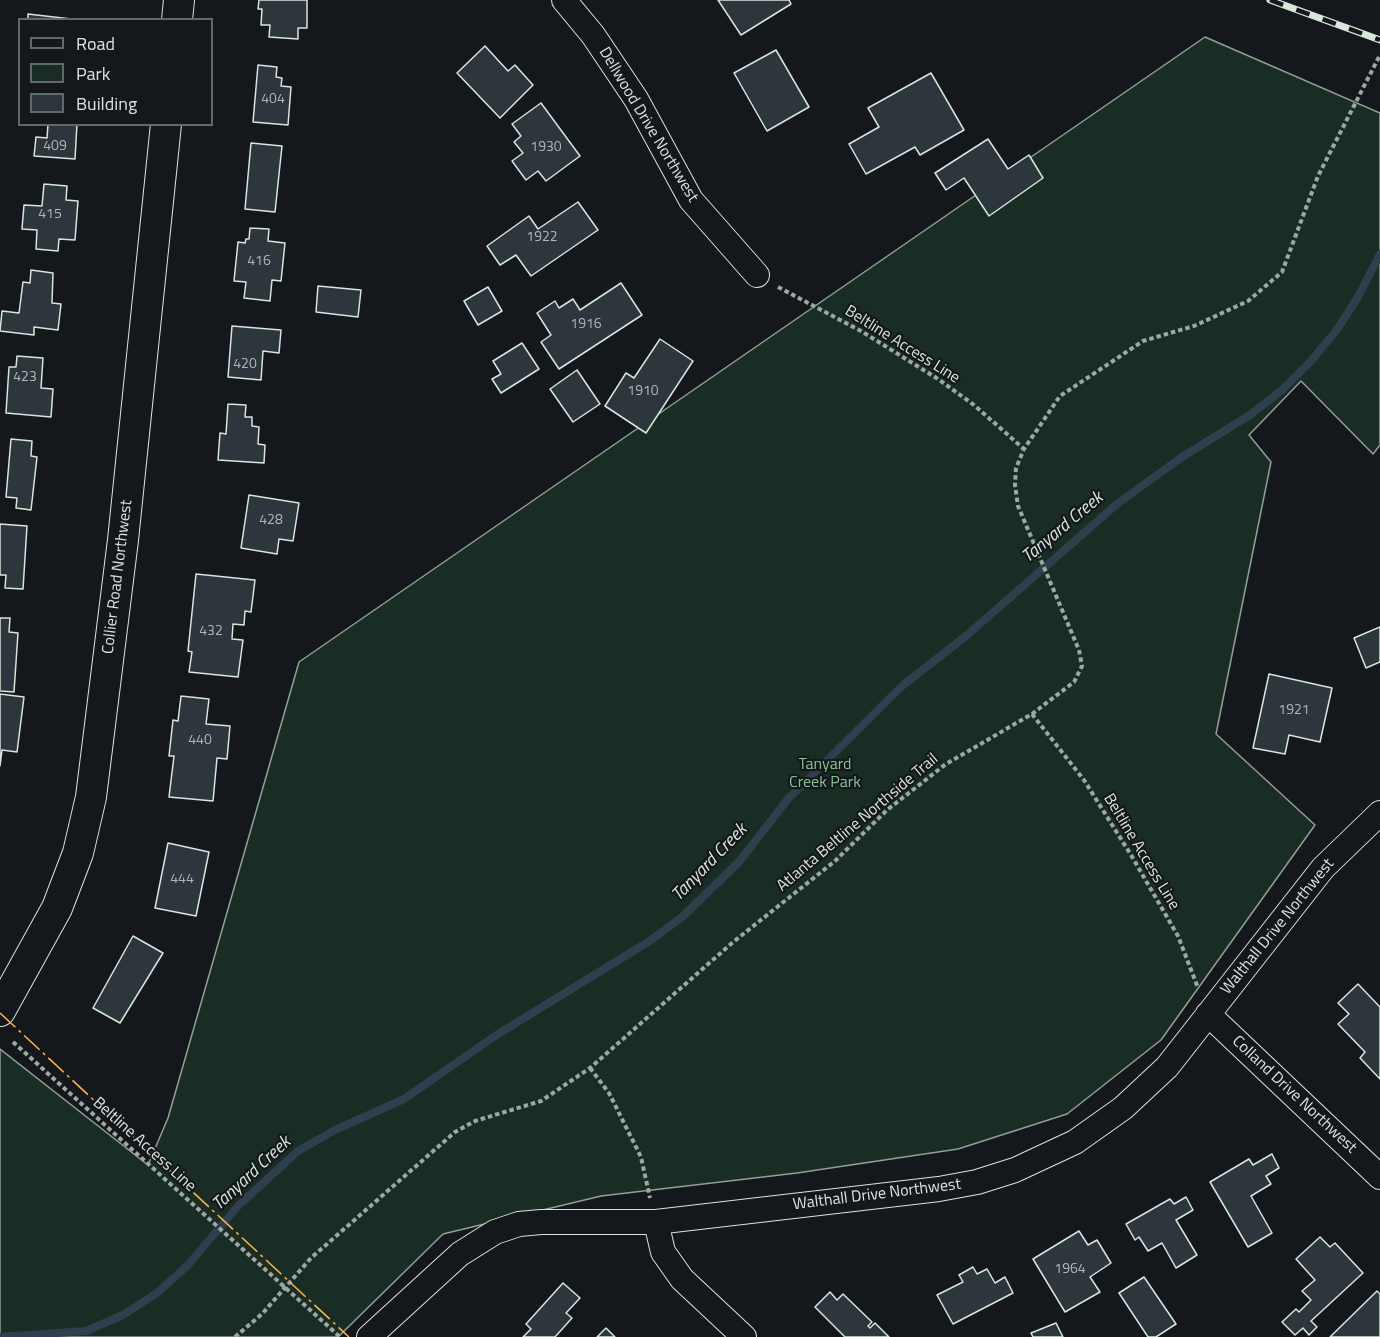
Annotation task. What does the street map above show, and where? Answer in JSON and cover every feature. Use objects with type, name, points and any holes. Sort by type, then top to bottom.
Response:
[{"type":"street","points":[[177,18],[179,0]]},
{"type":"street","name":"Dellwood Drive Northwest","points":[[564,0],[593,35],[636,99],[691,200],[758,275]]},
{"type":"street","name":"Collier Road Northwest","points":[[0,1011],[57,908],[78,852],[91,796],[123,540],[166,126]]},
{"type":"street","name":"Walthall Drive Northwest","points":[[369,1337],[460,1254],[495,1232],[519,1224],[656,1222],[939,1190],[977,1182],[1015,1170],[1075,1142],[1123,1108],[1167,1067],[1323,868],[1380,813]]},
{"type":"street","name":"Colland Drive Northwest","points":[[1208,1014],[1380,1177]]},
{"type":"street","points":[[656,1222],[663,1252],[682,1279],[744,1337]]},
{"type":"path","name":"Atlanta Beltline Northside Trail","points":[[235,1337],[262,1314],[311,1258],[455,1132],[475,1121],[541,1101],[590,1068],[732,943],[835,861],[904,797],[946,764],[1032,714],[1074,682],[1082,666],[1079,650],[1063,608],[1022,517],[1015,485],[1016,468],[1024,449],[1060,396],[1143,342],[1194,326],[1248,301],[1282,272],[1318,176],[1380,55]]},
{"type":"path","name":"Beltline Access Line","points":[[758,275],[861,331],[928,373],[974,405],[1024,449]]},
{"type":"path","name":"Beltline Access Line","points":[[1032,714],[1083,780],[1131,855],[1178,936],[1208,1014]]},
{"type":"path","name":"Beltline Access Line","points":[[13,1042],[340,1337]]},
{"type":"path","points":[[590,1068],[609,1093],[641,1157],[656,1222]]},
{"type":"green space","name":"Tanyard Creek Park","points":[[1205,37],[1380,113],[1380,445],[1373,454],[1301,381],[1249,435],[1271,462],[1216,734],[1315,825],[1161,1040],[1067,1114],[958,1149],[797,1173],[601,1196],[443,1234],[338,1337],[0,1337],[0,1049],[148,1165],[168,1118],[299,662]]},
{"type":"building","points":[[259,0],[307,0],[307,28],[298,28],[298,39],[269,37],[270,25],[261,25],[262,9],[258,9]]},
{"type":"building","points":[[718,0],[789,0],[791,4],[741,35]]},
{"type":"building","points":[[28,14],[63,18],[28,18]]},
{"type":"building","points":[[485,46],[508,71],[515,65],[533,85],[500,118],[457,73]]},
{"type":"building","points":[[776,50],[809,107],[767,131],[734,73]]},
{"type":"building","points":[[258,65],[277,67],[276,77],[282,78],[281,86],[291,87],[288,125],[253,122]]},
{"type":"building","points":[[931,73],[964,130],[920,155],[915,147],[866,174],[849,144],[879,127],[868,108]]},
{"type":"building","points":[[541,103],[580,156],[546,181],[538,171],[526,180],[512,161],[523,153],[514,142],[521,136],[512,124]]},
{"type":"building","points":[[48,126],[77,126],[75,159],[34,156],[36,137],[47,138]]},
{"type":"building","points":[[988,139],[1008,169],[1029,155],[1043,178],[989,216],[964,178],[946,190],[935,173]]},
{"type":"building","points":[[251,143],[282,146],[275,212],[245,209]]},
{"type":"building","points":[[44,184],[67,186],[66,200],[78,201],[75,240],[59,239],[58,251],[36,249],[37,230],[22,229],[24,205],[42,206]]},
{"type":"building","points":[[578,202],[598,230],[531,276],[516,255],[500,265],[487,246],[529,216],[538,229]]},
{"type":"building","points":[[250,228],[269,229],[268,241],[285,243],[281,281],[272,280],[270,301],[244,298],[246,282],[234,281],[238,242],[245,243],[246,239],[249,239]]},
{"type":"building","points":[[31,270],[53,273],[52,303],[61,304],[58,330],[34,327],[34,335],[0,331],[2,311],[19,313],[23,282],[30,283]]},
{"type":"building","points":[[621,283],[642,315],[559,369],[541,342],[551,335],[537,313],[555,301],[559,308],[573,299],[580,310]]},
{"type":"building","points":[[318,286],[361,290],[358,317],[316,312]]},
{"type":"building","points":[[488,287],[502,311],[478,325],[464,301]]},
{"type":"building","points":[[232,326],[281,330],[279,353],[263,351],[261,380],[228,377]]},
{"type":"building","points":[[660,339],[693,361],[646,433],[605,406],[626,373],[634,378]]},
{"type":"building","points":[[522,343],[539,369],[501,393],[492,379],[501,374],[493,361]]},
{"type":"building","points":[[17,356],[43,358],[41,388],[53,389],[51,417],[6,413],[9,367],[16,367]]},
{"type":"building","points":[[577,370],[600,404],[573,422],[550,389]]},
{"type":"building","points":[[228,404],[246,405],[245,417],[252,417],[252,426],[259,427],[258,444],[265,445],[264,463],[218,460],[220,433],[226,434]]},
{"type":"building","points":[[11,439],[32,441],[31,456],[37,457],[31,510],[16,508],[17,498],[6,497]]},
{"type":"building","points":[[249,495],[299,503],[293,541],[279,539],[277,554],[241,548]]},
{"type":"building","points":[[0,524],[27,526],[23,589],[5,588],[6,575],[0,575]]},
{"type":"building","points":[[196,574],[255,580],[251,612],[245,611],[244,625],[233,624],[232,639],[243,640],[238,677],[189,672],[192,652],[188,651]]},
{"type":"building","points":[[0,618],[10,618],[9,632],[18,633],[14,692],[0,691]]},
{"type":"building","points":[[1380,627],[1380,662],[1366,668],[1354,638]]},
{"type":"building","points":[[1269,674],[1332,688],[1320,742],[1289,735],[1285,754],[1253,748]]},
{"type":"building","points":[[0,694],[24,697],[17,752],[2,750],[0,766]]},
{"type":"building","points":[[181,696],[209,699],[206,724],[230,726],[227,759],[217,758],[213,801],[169,797],[174,756],[169,756],[173,720],[178,721]]},
{"type":"building","points":[[168,843],[209,852],[196,916],[155,908]]},
{"type":"building","points":[[133,936],[163,953],[120,1023],[93,1008]]},
{"type":"building","points":[[1358,984],[1380,1007],[1380,1079],[1360,1058],[1365,1052],[1338,1024],[1349,1014],[1338,1003]]},
{"type":"building","points":[[1272,1154],[1279,1168],[1266,1176],[1271,1184],[1251,1196],[1272,1233],[1248,1247],[1210,1182],[1249,1159],[1253,1165]]},
{"type":"building","points":[[1186,1197],[1193,1210],[1176,1220],[1197,1255],[1176,1268],[1162,1243],[1148,1251],[1139,1237],[1135,1240],[1126,1224],[1170,1199],[1174,1204]]},
{"type":"building","points":[[1079,1231],[1088,1245],[1097,1240],[1111,1263],[1090,1277],[1100,1292],[1065,1312],[1033,1259]]},
{"type":"building","points":[[1320,1237],[1330,1247],[1335,1243],[1363,1273],[1311,1321],[1317,1327],[1309,1335],[1303,1328],[1295,1335],[1282,1322],[1296,1309],[1299,1312],[1311,1300],[1302,1291],[1315,1280],[1296,1259]]},
{"type":"building","points":[[973,1267],[977,1274],[987,1269],[995,1283],[1005,1277],[1013,1293],[953,1324],[937,1295],[963,1282],[959,1275]]},
{"type":"building","points":[[1144,1277],[1176,1324],[1156,1337],[1148,1337],[1119,1293]]},
{"type":"building","points":[[563,1283],[580,1298],[566,1313],[572,1318],[555,1337],[523,1337],[531,1329],[526,1324]]},
{"type":"building","points":[[1377,1291],[1380,1294],[1380,1337],[1330,1337]]},
{"type":"building","points":[[830,1292],[837,1300],[843,1294],[872,1322],[868,1326],[870,1328],[875,1323],[889,1337],[845,1337],[815,1307]]},
{"type":"building","points":[[1056,1323],[1063,1337],[1033,1337],[1031,1333]]},
{"type":"building","points":[[606,1328],[615,1337],[597,1337]]},
{"type":"waterway","name":"Tanyard Creek","points":[[0,1337],[86,1331],[123,1315],[157,1293],[187,1266],[239,1205],[298,1151],[333,1131],[404,1099],[498,1034],[648,942],[681,918],[739,862],[788,799],[902,686],[966,636],[1117,504],[1182,457],[1250,415],[1282,390],[1336,331],[1358,297],[1380,254]]},
{"type":"railway","points":[[1270,0],[1380,40]]},
{"type":"power","points":[[0,1013],[349,1337]]}]
